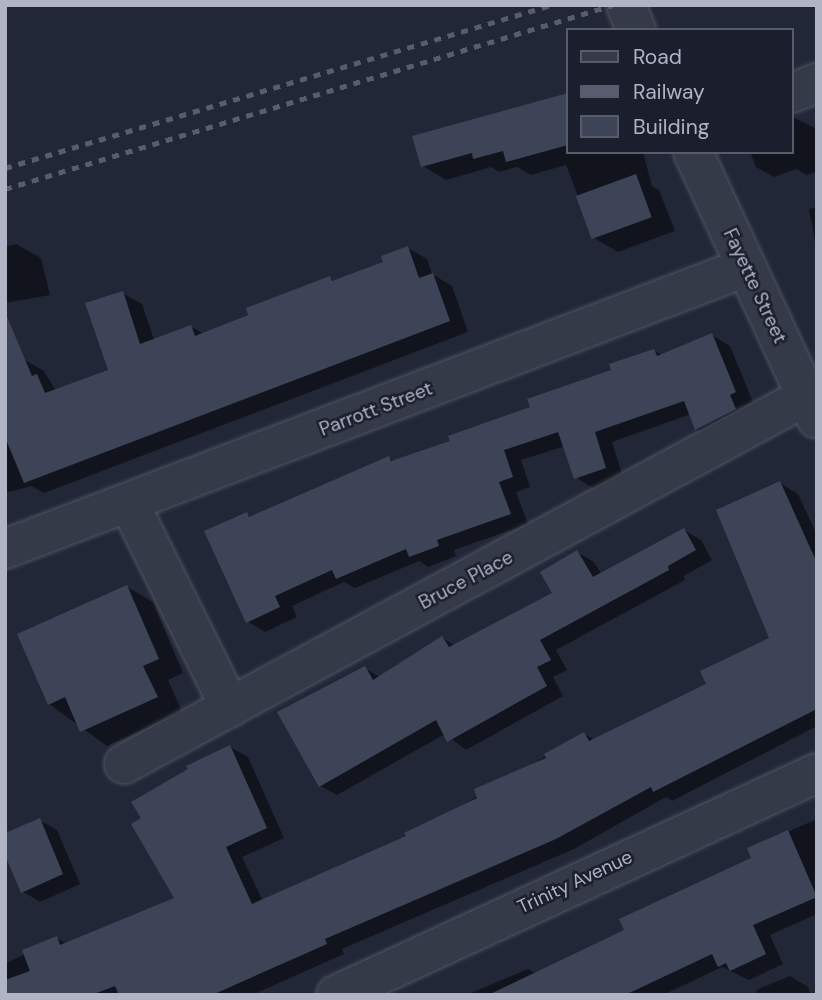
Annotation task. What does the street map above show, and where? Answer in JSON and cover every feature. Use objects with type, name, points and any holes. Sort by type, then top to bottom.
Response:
[{"type":"street","points":[[626,5],[635,28]]},
{"type":"street","points":[[794,92],[817,83]]},
{"type":"street","name":"Fayette Street","points":[[694,154],[814,405]]},
{"type":"street","name":"Parrott Street","points":[[5,549],[746,267]]},
{"type":"street","name":"Bruce Place","points":[[124,764],[814,405]]},
{"type":"street","points":[[129,503],[230,707]]},
{"type":"street","name":"Trinity Avenue","points":[[336,995],[817,773]]},
{"type":"building","points":[[566,94],[566,146],[506,162],[503,151],[473,159],[472,153],[421,167],[412,136]]},
{"type":"building","points":[[636,174],[652,217],[592,239],[576,196]]},
{"type":"building","points":[[408,246],[419,278],[433,273],[450,321],[24,483],[5,437],[5,312],[32,376],[37,374],[45,393],[108,370],[85,303],[123,291],[140,344],[191,325],[195,336],[248,315],[246,308],[330,276],[332,281],[383,262],[381,256]]},
{"type":"building","points":[[712,333],[736,392],[730,395],[736,409],[695,430],[684,401],[595,432],[606,468],[574,479],[558,432],[504,450],[513,477],[499,482],[511,514],[437,540],[439,546],[409,557],[406,549],[336,579],[332,570],[275,596],[280,607],[246,623],[204,531],[247,512],[249,517],[389,456],[391,461],[450,441],[448,436],[530,407],[527,399],[611,370],[609,364],[654,349],[657,356]]},
{"type":"building","points":[[780,481],[817,563],[817,709],[653,792],[651,787],[556,839],[325,939],[327,944],[212,995],[119,995],[115,986],[91,995],[5,995],[5,980],[30,971],[22,950],[57,936],[60,945],[174,898],[131,824],[141,818],[131,802],[188,769],[186,766],[230,745],[267,828],[226,847],[252,904],[406,836],[404,833],[477,798],[474,789],[546,758],[544,754],[584,732],[589,741],[706,684],[700,671],[769,638],[716,510]]},
{"type":"building","points":[[684,528],[696,550],[668,566],[669,570],[540,640],[551,660],[537,667],[547,686],[447,742],[436,720],[319,787],[277,712],[365,666],[373,680],[442,636],[449,647],[552,593],[540,572],[577,550],[593,577]]},
{"type":"building","points":[[127,585],[159,659],[143,666],[158,697],[80,732],[65,697],[48,705],[17,634]]},
{"type":"building","points":[[40,818],[63,874],[21,893],[5,855],[5,833]]},
{"type":"building","points":[[788,830],[817,897],[753,925],[766,954],[730,971],[726,963],[718,967],[712,954],[625,995],[488,995],[624,930],[619,919],[751,858],[747,848]]},
{"type":"railway","points":[[5,168],[551,5]]},
{"type":"railway","points":[[5,189],[613,5]]}]
